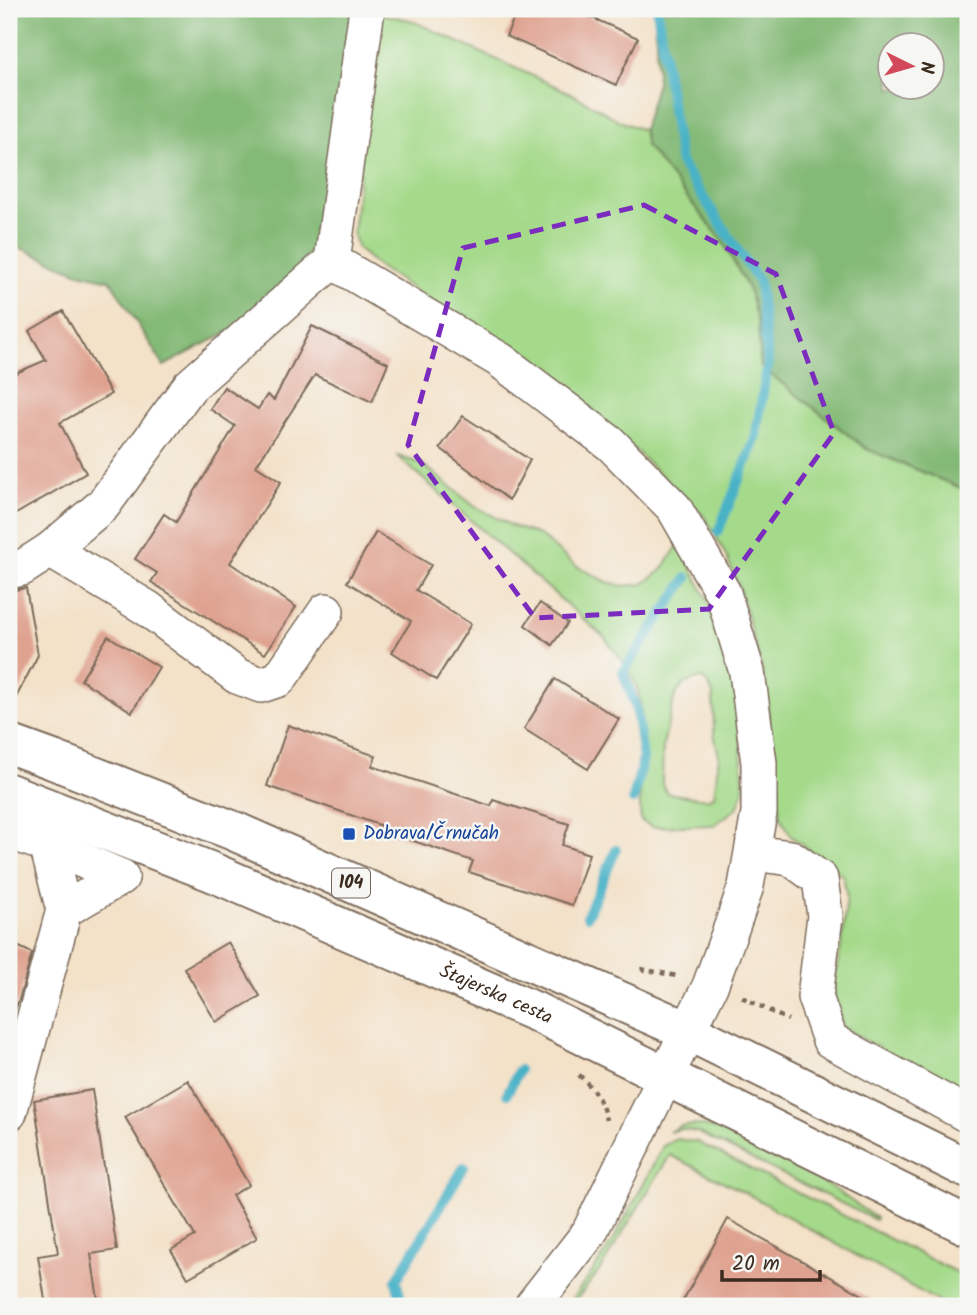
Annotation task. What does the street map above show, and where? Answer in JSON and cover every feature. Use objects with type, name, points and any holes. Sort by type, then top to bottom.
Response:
[{"type":"main road","name":"104","points":[[9,744],[234,831],[688,1031],[968,1169]]},
{"type":"main road","name":"Štajerska cesta","points":[[9,793],[212,872],[419,960],[587,1036],[968,1226]]},
{"type":"street","points":[[9,571],[22,568],[50,550],[103,505],[190,386],[332,261],[366,9]]},
{"type":"street","points":[[332,261],[500,360],[611,444],[674,508],[723,593],[747,672],[759,763],[759,813],[746,886],[710,986],[589,1233],[532,1306]]},
{"type":"street","points":[[50,550],[147,608],[237,677],[261,685],[279,679],[326,611]]},
{"type":"street","points":[[9,831],[121,877],[64,910]]},
{"type":"street","points":[[9,1113],[64,910],[47,845]]},
{"type":"street","points":[[753,853],[791,858],[820,879],[825,916],[815,998],[830,1040],[968,1115]]},
{"type":"path","points":[[633,967],[684,977]]},
{"type":"path","points":[[735,994],[830,1040]]},
{"type":"highlighted area","points":[[644,205],[776,274],[834,433],[709,609],[535,618],[408,445],[463,248]]},
{"type":"green space","points":[[9,9],[353,9],[333,198],[317,243],[296,272],[237,327],[164,366],[110,280],[79,273],[9,243]]},
{"type":"green space","points":[[655,9],[968,9],[968,491],[867,449],[761,367],[758,324],[749,290],[722,240],[646,146],[643,130],[657,82]]},
{"type":"green space","points":[[376,13],[410,20],[570,93],[622,122],[643,130],[646,146],[722,240],[749,290],[758,324],[761,367],[866,449],[968,491],[968,1101],[843,1027],[835,1007],[834,980],[847,897],[843,876],[791,836],[780,816],[763,673],[739,587],[726,555],[705,517],[594,411],[376,265],[358,249],[353,234]]},
{"type":"green space","points":[[397,456],[422,464],[474,506],[512,526],[539,535],[576,566],[607,582],[624,586],[643,584],[662,570],[679,544],[711,606],[738,703],[744,790],[737,808],[714,825],[653,827],[641,821],[640,702],[631,675],[604,637]],"holes":[[[700,678],[708,683],[713,694],[714,734],[719,755],[714,796],[706,799],[667,793],[662,784],[663,745],[675,695],[685,683]]]},
{"type":"green space","points":[[697,1125],[746,1138],[769,1149],[813,1175],[876,1218],[875,1220],[697,1132],[681,1129],[669,1132],[680,1126]]},
{"type":"green space","points":[[676,1139],[697,1142],[968,1278],[968,1306],[946,1306],[744,1192],[670,1155],[600,1270],[571,1306],[565,1306],[607,1249],[663,1146]]},
{"type":"building","points":[[518,9],[572,9],[638,38],[616,85],[506,36]]},
{"type":"building","points":[[63,311],[111,394],[60,423],[86,473],[9,518],[9,376],[46,360],[29,331]]},
{"type":"building","points":[[312,326],[388,363],[372,402],[315,375],[256,466],[281,482],[230,563],[296,607],[265,654],[151,582],[157,573],[135,559],[164,514],[176,522],[235,426],[210,409],[224,387],[258,409],[267,395],[274,400]]},
{"type":"building","points":[[463,416],[530,460],[509,500],[440,448]]},
{"type":"building","points":[[376,532],[431,565],[416,590],[471,624],[436,680],[392,652],[411,621],[347,582]]},
{"type":"building","points":[[26,588],[38,655],[9,711],[9,591]]},
{"type":"building","points":[[540,603],[568,623],[552,645],[525,625]]},
{"type":"building","points":[[108,636],[159,667],[132,712],[81,680]]},
{"type":"building","points":[[555,679],[619,719],[588,769],[524,729]]},
{"type":"building","points":[[288,725],[376,756],[372,766],[491,806],[493,800],[569,824],[562,845],[589,854],[572,905],[469,872],[473,861],[381,830],[382,826],[267,786]]},
{"type":"building","points":[[9,942],[32,953],[19,1000],[9,1023]]},
{"type":"building","points":[[228,942],[260,996],[216,1022],[184,968]]},
{"type":"building","points":[[188,1080],[249,1185],[232,1195],[257,1238],[188,1278],[171,1250],[195,1236],[125,1117]]},
{"type":"building","points":[[92,1090],[117,1250],[91,1254],[99,1306],[46,1306],[38,1256],[58,1253],[34,1100]]},
{"type":"building","points":[[728,1219],[882,1306],[680,1306]]},
{"type":"waterway","points":[[657,9],[680,162],[759,282],[768,362],[755,440],[718,532]]},
{"type":"waterway","points":[[633,800],[643,759],[636,708],[623,672],[687,578]]},
{"type":"waterway","points":[[587,916],[616,850]]},
{"type":"waterway","points":[[507,1094],[519,1070]]},
{"type":"waterway","points":[[400,1295],[396,1281],[464,1167]]},
{"type":"place","name":"Dobrava/Črnučah","points":[[349,834]]}]
